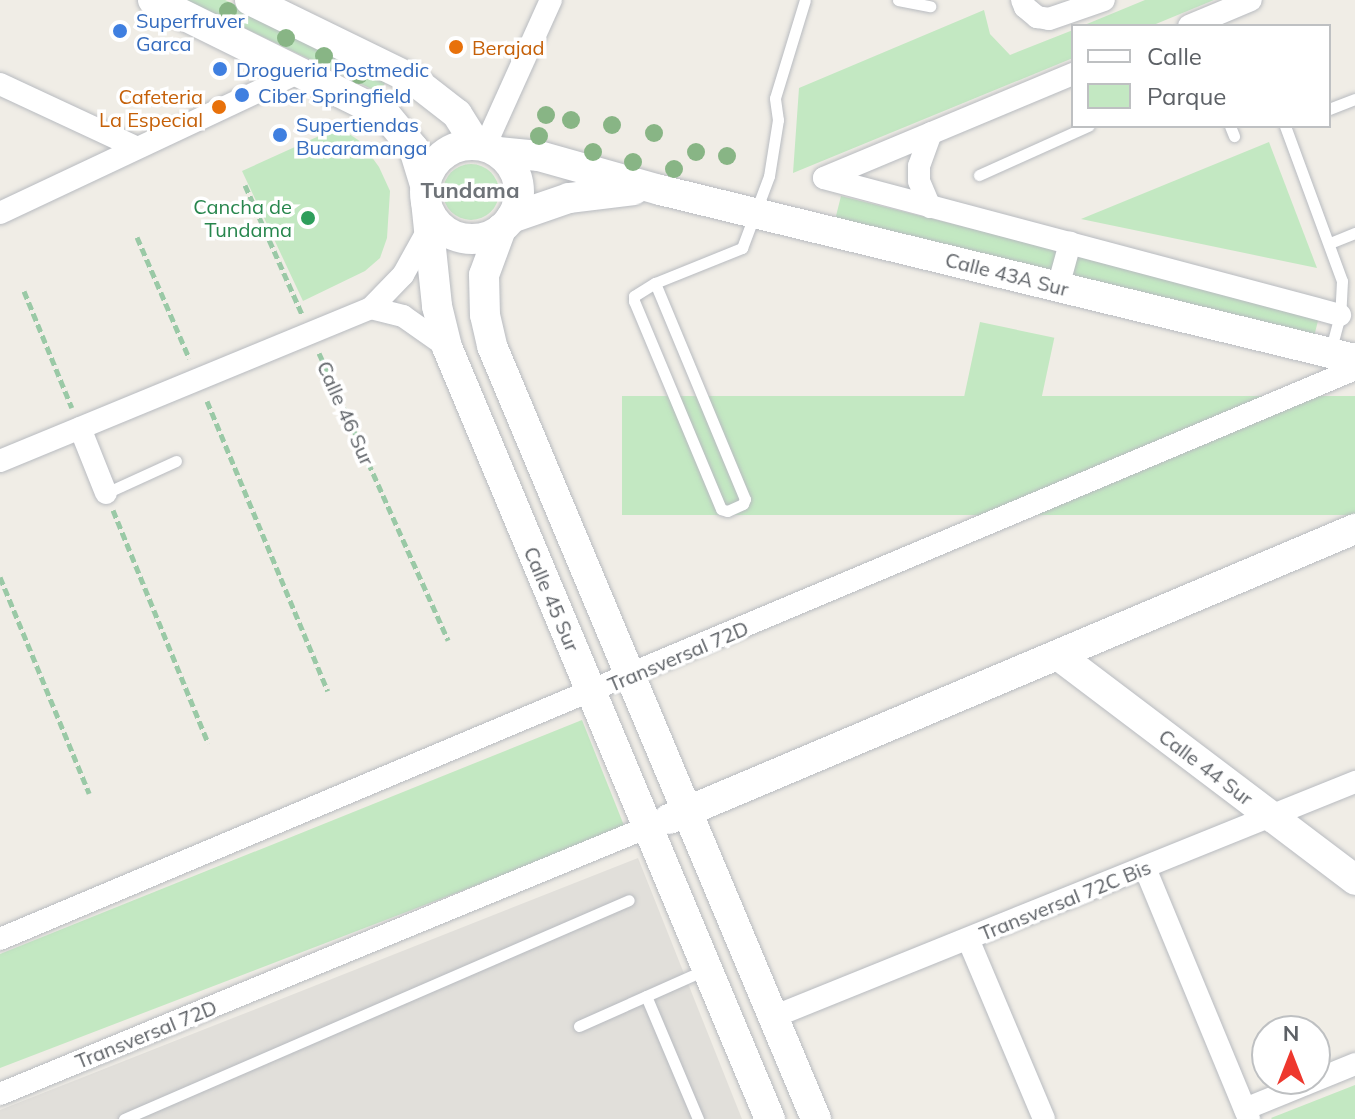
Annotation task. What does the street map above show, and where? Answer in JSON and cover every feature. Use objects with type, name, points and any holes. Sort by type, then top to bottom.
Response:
[{"type":"street","name":"Calle 45 Sur","points":[[153,0],[386,115],[414,149],[426,205],[437,306],[447,347],[770,1119]]},
{"type":"street","points":[[250,0],[412,79],[457,114],[486,148],[509,162],[520,190],[484,275],[485,315],[492,346],[816,1119]]},
{"type":"street","points":[[486,148],[551,0]]},
{"type":"street","points":[[1024,4],[1037,17],[1049,19],[1104,0]]},
{"type":"street","points":[[1196,24],[1251,0]]},
{"type":"street","points":[[1,211],[299,72]]},
{"type":"street","points":[[1071,75],[824,178],[1340,315]]},
{"type":"street","points":[[0,84],[137,148]]},
{"type":"street","points":[[930,207],[919,181],[919,166],[931,133]]},
{"type":"street","points":[[0,461],[371,308],[403,275],[426,205],[429,172],[448,151],[486,148]]},
{"type":"street","name":"Calle 43A Sur","points":[[486,148],[539,156],[660,190],[1342,356]]},
{"type":"street","name":"Calle 43A Sur","points":[[506,224],[569,198],[599,192],[660,190]]},
{"type":"street","points":[[426,205],[442,228],[455,236],[487,237],[506,224]]},
{"type":"street","points":[[1058,287],[1070,243]]},
{"type":"street","points":[[371,308],[403,316],[447,347]]},
{"type":"street","name":"Transversal 72D","points":[[0,939],[1355,369]]},
{"type":"street","points":[[80,428],[106,493]]},
{"type":"street","name":"Transversal 72D","points":[[0,1094],[687,811],[1355,529]]},
{"type":"street","name":"Calle 44 Sur","points":[[1058,655],[1355,880]]},
{"type":"street","name":"Transversal 72C Bis","points":[[773,1017],[1355,782]]},
{"type":"street","points":[[1145,868],[1247,1114],[1355,1064]]},
{"type":"street","points":[[968,939],[1044,1119]]},
{"type":"lane","points":[[655,283],[745,499],[743,504],[727,511],[721,509],[634,296],[655,283],[742,248],[757,213],[776,148],[778,120],[775,98],[805,0]]},
{"type":"lane","points":[[898,0],[930,6]]},
{"type":"lane","points":[[1331,108],[1355,99]]},
{"type":"lane","points":[[979,175],[1084,128]]},
{"type":"lane","points":[[1286,128],[1342,281],[1342,356]]},
{"type":"lane","points":[[1330,243],[1355,233]]},
{"type":"lane","points":[[106,493],[176,461]]},
{"type":"lane","points":[[124,1119],[629,900]]},
{"type":"lane","points":[[579,1026],[708,969]]},
{"type":"lane","points":[[646,996],[698,1119]]},
{"type":"path","name":"Calle 46 Sur","points":[[245,185],[448,640]]},
{"type":"path","points":[[137,237],[328,691]]},
{"type":"path","points":[[24,291],[80,428]]},
{"type":"path","points":[[106,493],[208,743]]},
{"type":"path","points":[[0,577],[89,793]]},
{"type":"shaded area","points":[[638,858],[742,1119],[0,1119],[0,1110]]},
{"type":"green space","points":[[186,0],[225,0],[388,77],[380,93]]},
{"type":"green space","points":[[1145,0],[1214,0],[1156,24],[1087,24]]},
{"type":"green space","points":[[984,10],[990,34],[1010,55],[1071,31],[1071,59],[793,173],[799,88]]},
{"type":"green space","points":[[339,127],[361,142],[379,167],[390,191],[387,238],[380,258],[365,271],[303,301],[242,171]]},
{"type":"green space","points":[[1269,142],[1317,268],[1081,219]]},
{"type":"green space","points":[[471,164],[491,172],[499,192],[491,212],[471,220],[451,212],[443,192],[451,172]]},
{"type":"green space","points":[[841,196],[1319,315],[1313,340],[835,220]]},
{"type":"green space","points":[[980,322],[1054,338],[1031,447],[957,432]]},
{"type":"green space","points":[[622,396],[1355,396],[1355,515],[622,515]]},
{"type":"green space","points":[[582,720],[625,828],[0,1068],[0,954]]},
{"type":"green space","points":[[1355,1085],[1355,1119],[1271,1118],[1331,1095]]},
{"type":"place","name":"Superfruver Garca","points":[[120,31]]},
{"type":"place","name":"Berajad","points":[[456,47]]},
{"type":"place","name":"Drogueria Postmedic","points":[[220,69]]},
{"type":"place","name":"Ciber Springfield","points":[[242,95]]},
{"type":"place","name":"Cafeteria La Especial","points":[[219,107]]},
{"type":"place","name":"Supertiendas Bucaramanga","points":[[280,135]]},
{"type":"place","name":"Cancha de Tundama","points":[[308,218]]},
{"type":"district","name":"Tundama","points":[[470,191]]}]
